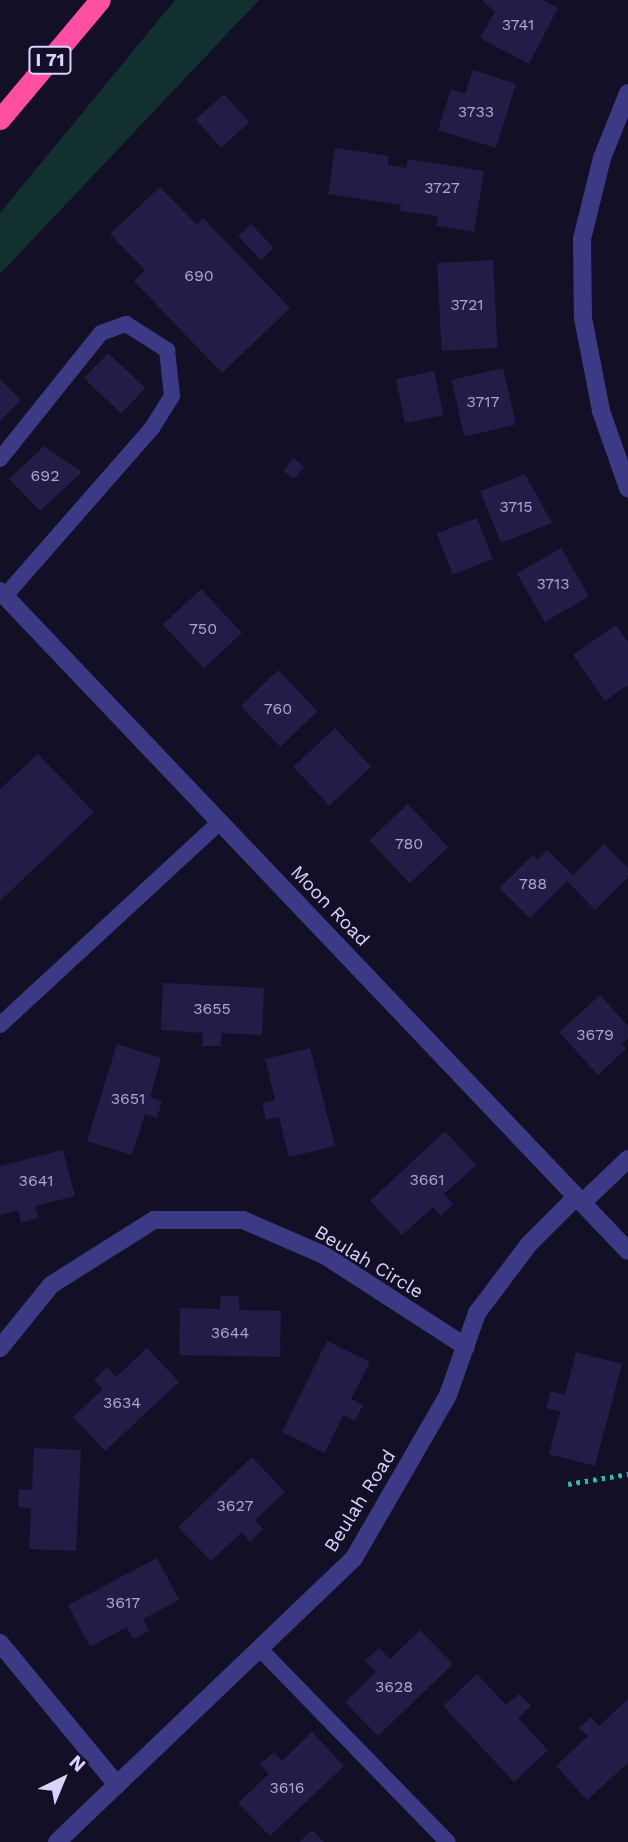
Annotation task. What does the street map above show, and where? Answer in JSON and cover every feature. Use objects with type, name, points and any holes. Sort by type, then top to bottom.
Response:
[{"type":"highway","name":"I 71","points":[[0,119],[100,0]]},
{"type":"street","points":[[628,93],[602,158],[582,239],[583,318],[601,411],[628,488]]},
{"type":"street","name":"Moon Road","points":[[3,593],[628,1251]]},
{"type":"street","name":"Beulah Road","points":[[57,1842],[354,1558],[448,1395],[477,1313],[529,1244],[628,1159]]},
{"type":"street","name":"Beulah Circle","points":[[0,1348],[51,1285],[154,1220],[243,1220],[324,1255],[466,1347]]},
{"type":"street","points":[[0,1643],[117,1785]]},
{"type":"lane","points":[[0,458],[101,333],[126,324],[167,350],[172,396],[152,428],[3,593]]},
{"type":"lane","points":[[0,1025],[220,822]]},
{"type":"lane","points":[[260,1649],[447,1842]]},
{"type":"path","points":[[568,1484],[628,1474]]},
{"type":"green space","points":[[175,0],[259,0],[0,274],[0,213]]},
{"type":"building","points":[[482,0],[543,0],[558,8],[529,64],[480,38],[495,12]]},
{"type":"building","points":[[473,70],[516,84],[496,148],[438,130],[451,89],[465,94]]},
{"type":"building","points":[[224,94],[249,122],[221,148],[196,119]]},
{"type":"building","points":[[335,148],[389,156],[388,165],[406,168],[408,159],[484,171],[474,232],[437,226],[438,216],[400,211],[401,205],[328,194]]},
{"type":"building","points":[[160,187],[197,225],[203,218],[290,308],[222,373],[134,281],[145,270],[110,234]]},
{"type":"building","points":[[251,224],[274,248],[261,260],[238,237]]},
{"type":"building","points":[[493,260],[498,348],[442,351],[437,263]]},
{"type":"building","points":[[108,353],[145,388],[121,413],[84,379]]},
{"type":"building","points":[[503,368],[516,425],[464,436],[451,380]]},
{"type":"building","points":[[434,371],[443,415],[405,423],[396,379]]},
{"type":"building","points":[[0,379],[21,400],[0,421]]},
{"type":"building","points":[[44,446],[82,472],[40,511],[9,479]]},
{"type":"building","points":[[293,458],[304,467],[294,479],[283,470]]},
{"type":"building","points":[[525,474],[552,523],[501,543],[480,491]]},
{"type":"building","points":[[477,518],[493,559],[453,574],[437,533]]},
{"type":"building","points":[[561,548],[589,596],[545,622],[517,574]]},
{"type":"building","points":[[201,589],[242,633],[204,668],[163,624]]},
{"type":"building","points":[[616,625],[628,642],[628,685],[605,701],[573,655]]},
{"type":"building","points":[[278,670],[318,711],[280,747],[241,706]]},
{"type":"building","points":[[335,728],[371,767],[329,806],[293,767]]},
{"type":"building","points":[[38,754],[94,812],[0,901],[0,789]]},
{"type":"building","points":[[408,804],[448,847],[409,883],[369,840]]},
{"type":"building","points":[[604,844],[628,868],[628,877],[595,910],[567,881],[530,918],[499,888],[533,855],[537,860],[547,850],[573,875]]},
{"type":"building","points":[[163,983],[264,988],[262,1035],[221,1033],[221,1046],[202,1046],[203,1033],[161,1030]]},
{"type":"building","points":[[600,995],[628,1026],[628,1038],[622,1044],[626,1049],[598,1075],[559,1032]]},
{"type":"building","points":[[117,1044],[161,1058],[150,1097],[162,1101],[157,1118],[145,1114],[132,1155],[87,1141]]},
{"type":"building","points":[[310,1048],[335,1146],[289,1157],[279,1117],[266,1120],[262,1103],[275,1100],[265,1059]]},
{"type":"building","points":[[445,1131],[476,1165],[444,1194],[453,1204],[441,1216],[433,1207],[402,1235],[370,1201]]},
{"type":"building","points":[[63,1150],[75,1196],[35,1206],[39,1218],[21,1223],[18,1210],[0,1215],[0,1166]]},
{"type":"building","points":[[221,1296],[239,1296],[239,1310],[281,1311],[280,1357],[179,1355],[180,1308],[220,1309]]},
{"type":"building","points":[[327,1341],[370,1362],[351,1399],[363,1405],[355,1421],[343,1415],[325,1453],[282,1432]]},
{"type":"building","points":[[147,1348],[179,1382],[105,1451],[73,1417],[103,1389],[94,1380],[107,1367],[116,1377]]},
{"type":"building","points":[[576,1352],[622,1364],[595,1466],[549,1454],[560,1412],[546,1408],[551,1391],[565,1395]]},
{"type":"building","points":[[34,1448],[81,1450],[76,1551],[29,1549],[31,1508],[18,1507],[19,1489],[32,1490]]},
{"type":"building","points":[[252,1457],[285,1492],[255,1520],[263,1529],[250,1542],[242,1532],[211,1561],[178,1527]]},
{"type":"building","points":[[157,1558],[179,1600],[143,1619],[149,1631],[133,1639],[127,1627],[90,1647],[68,1605]]},
{"type":"building","points":[[420,1630],[453,1664],[378,1736],[345,1702],[376,1672],[365,1661],[379,1648],[390,1659]]},
{"type":"building","points":[[477,1674],[506,1705],[519,1694],[531,1706],[518,1718],[548,1750],[514,1782],[443,1706]]},
{"type":"building","points":[[628,1699],[628,1763],[587,1800],[556,1766],[588,1736],[579,1728],[591,1717],[599,1726]]},
{"type":"building","points":[[312,1732],[344,1766],[270,1836],[238,1803],[269,1774],[260,1764],[274,1752],[282,1761]]},
{"type":"building","points":[[312,1830],[324,1842],[299,1842]]}]
